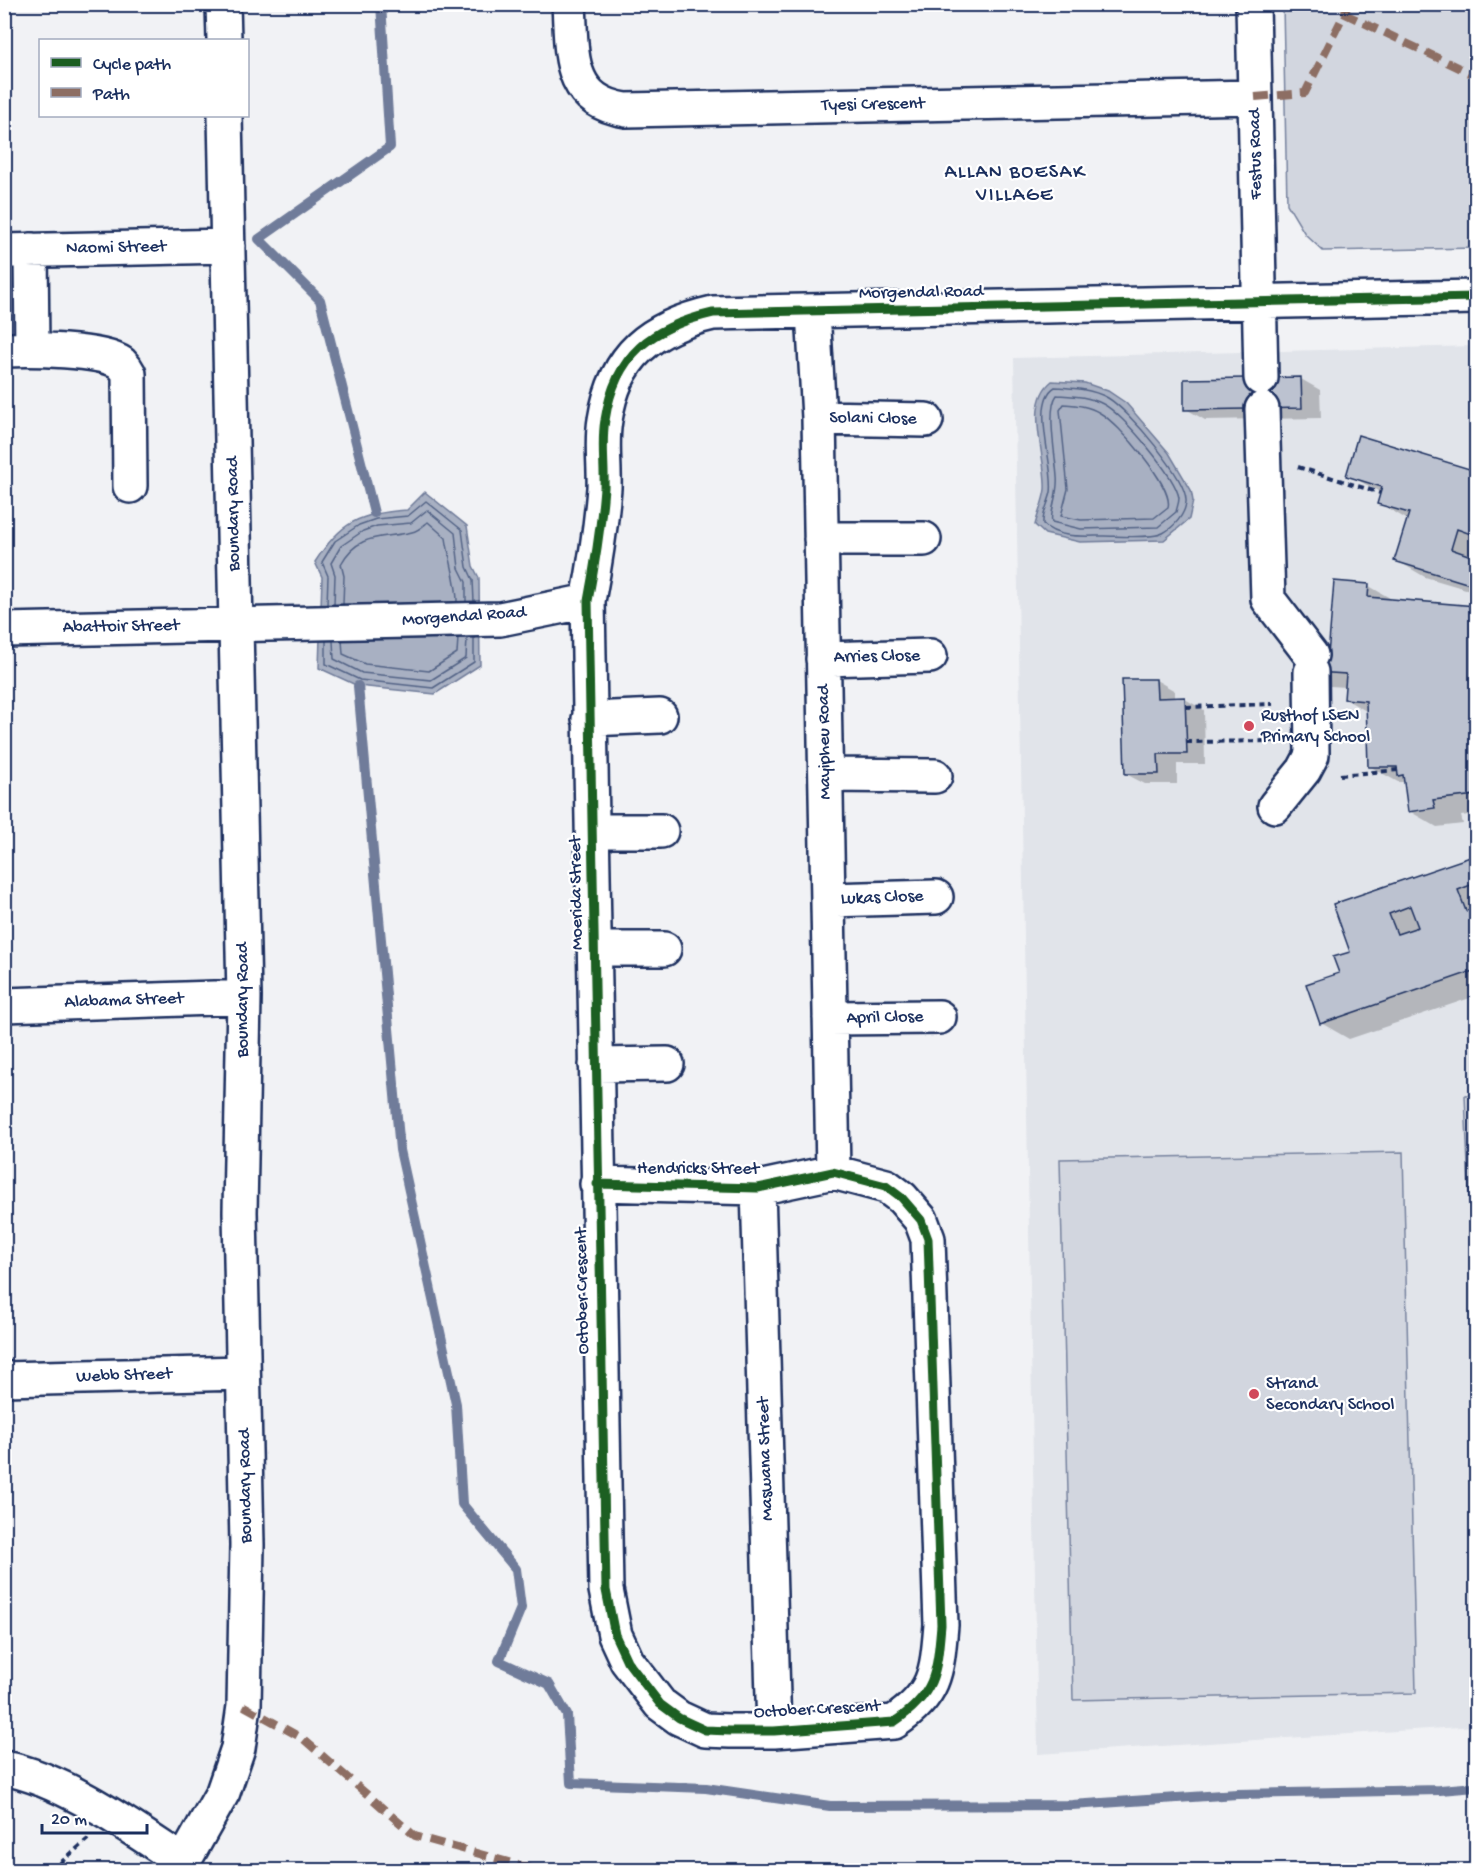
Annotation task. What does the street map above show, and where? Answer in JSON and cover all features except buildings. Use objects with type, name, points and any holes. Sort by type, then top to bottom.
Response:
[{"type":"street","points":[[223,4],[224,39]]},
{"type":"street","name":"Tyesi Crescent","points":[[569,4],[572,62],[579,82],[591,97],[609,108],[626,110],[1255,97]]},
{"type":"street","name":"Festus Road","points":[[1253,4],[1268,599],[1311,663],[1314,746],[1309,762],[1297,778]]},
{"type":"street","name":"Boundary Road","points":[[181,1866],[223,1792],[238,1748],[244,1706],[248,1545],[240,1212],[244,997],[225,117]]},
{"type":"street","name":"Naomi Street","points":[[18,251],[228,246]]},
{"type":"street","points":[[18,251],[18,349],[97,355],[123,364],[129,374],[130,486]]},
{"type":"street","name":"Morgendal Road","points":[[237,625],[488,619],[545,611],[588,601],[597,550],[604,486],[604,420],[614,386],[632,353],[656,334],[680,321],[713,314],[1260,304],[1476,297]]},
{"type":"street","name":"Mayipheu Road","points":[[813,311],[819,417],[833,1172]]},
{"type":"street","name":"Solani Close","points":[[819,417],[926,420]]},
{"type":"street","points":[[821,539],[924,539]]},
{"type":"street","name":"Moerida Street","points":[[588,601],[597,1065],[597,1184]]},
{"type":"street","name":"Abattoir Street","points":[[4,630],[237,625]]},
{"type":"street","name":"Arries Close","points":[[823,659],[930,656]]},
{"type":"street","points":[[589,718],[660,716]]},
{"type":"street","points":[[825,776],[935,776]]},
{"type":"street","points":[[1275,806],[1297,778]]},
{"type":"street","points":[[593,831],[661,831]]},
{"type":"street","name":"Lukas Close","points":[[828,900],[936,897]]},
{"type":"street","points":[[594,949],[664,949]]},
{"type":"street","name":"Alabama Street","points":[[4,1005],[244,997]]},
{"type":"street","name":"April Close","points":[[830,1018],[939,1017]]},
{"type":"street","points":[[597,1065],[667,1064]]},
{"type":"street","name":"Hendricks Street","points":[[597,1184],[758,1188],[833,1172]]},
{"type":"street","name":"October Crescent","points":[[597,1184],[606,1590],[615,1635],[639,1680],[660,1704],[679,1719],[705,1730],[774,1731],[894,1722],[910,1711],[927,1693],[938,1663],[941,1625],[928,1239],[921,1220],[902,1198],[886,1186],[833,1172]]},
{"type":"street","name":"Maswana Street","points":[[758,1188],[774,1731]]},
{"type":"street","name":"Webb Street","points":[[4,1380],[243,1373]]},
{"type":"street","points":[[4,1768],[39,1777],[120,1821],[181,1866]]},
{"type":"path","points":[[1263,456],[1380,493]]},
{"type":"path","points":[[1186,707],[1273,704]]},
{"type":"path","points":[[1186,742],[1275,741]]},
{"type":"path","points":[[1297,778],[1398,770]]},
{"type":"path","points":[[52,1870],[98,1830],[120,1821]]},
{"type":"shaded area","points":[[1283,5],[1476,5],[1476,248],[1323,251],[1305,234],[1287,204]]},
{"type":"shaded area","points":[[1476,346],[1476,1726],[1038,1754],[1014,358]]},
{"type":"shaded area","points":[[1476,1094],[1476,1360],[1465,1095]]},
{"type":"shaded area","points":[[1403,1152],[1416,1693],[1073,1700],[1060,1159]]},
{"type":"water","points":[[1052,381],[1085,383],[1108,391],[1126,403],[1169,453],[1191,490],[1193,501],[1189,519],[1164,540],[1080,542],[1045,534],[1035,525],[1045,489],[1038,432],[1039,403],[1043,391]]},
{"type":"water","points":[[425,492],[467,526],[473,566],[479,578],[480,665],[435,694],[358,686],[319,668],[322,577],[315,562],[334,537],[353,522],[376,514],[407,510]]},
{"type":"waterway","points":[[374,513],[320,300],[259,239],[390,147],[381,4]]},
{"type":"waterway","points":[[358,686],[400,1150],[456,1404],[462,1504],[516,1569],[521,1608],[499,1661],[549,1684],[567,1715],[571,1783],[706,1788],[830,1806],[1072,1805],[1237,1794],[1440,1790],[1476,1787]]},
{"type":"marked path","points":[[1255,97],[1305,93],[1349,4]]},
{"type":"marked path","points":[[1343,13],[1476,76]]},
{"type":"marked path","points":[[244,1706],[302,1738],[415,1836],[537,1870]]},
{"type":"cycle path","points":[[597,1184],[758,1188],[833,1172],[886,1186],[902,1198],[921,1220],[928,1239],[941,1625],[938,1656],[932,1681],[918,1702],[894,1722],[774,1731],[705,1730],[679,1718],[660,1704],[627,1661],[615,1635],[606,1590],[588,601],[603,502],[605,420],[610,397],[618,377],[627,361],[655,336],[672,326],[713,313],[1476,297]]},
{"type":"place","name":"Rusthof LSEN Primary School","points":[[1249,726]]},
{"type":"place","name":"Strand Secondary School","points":[[1254,1394]]},
{"type":"district","name":"ALLAN BOESAK VILLAGE","points":[[1015,184]]}]
